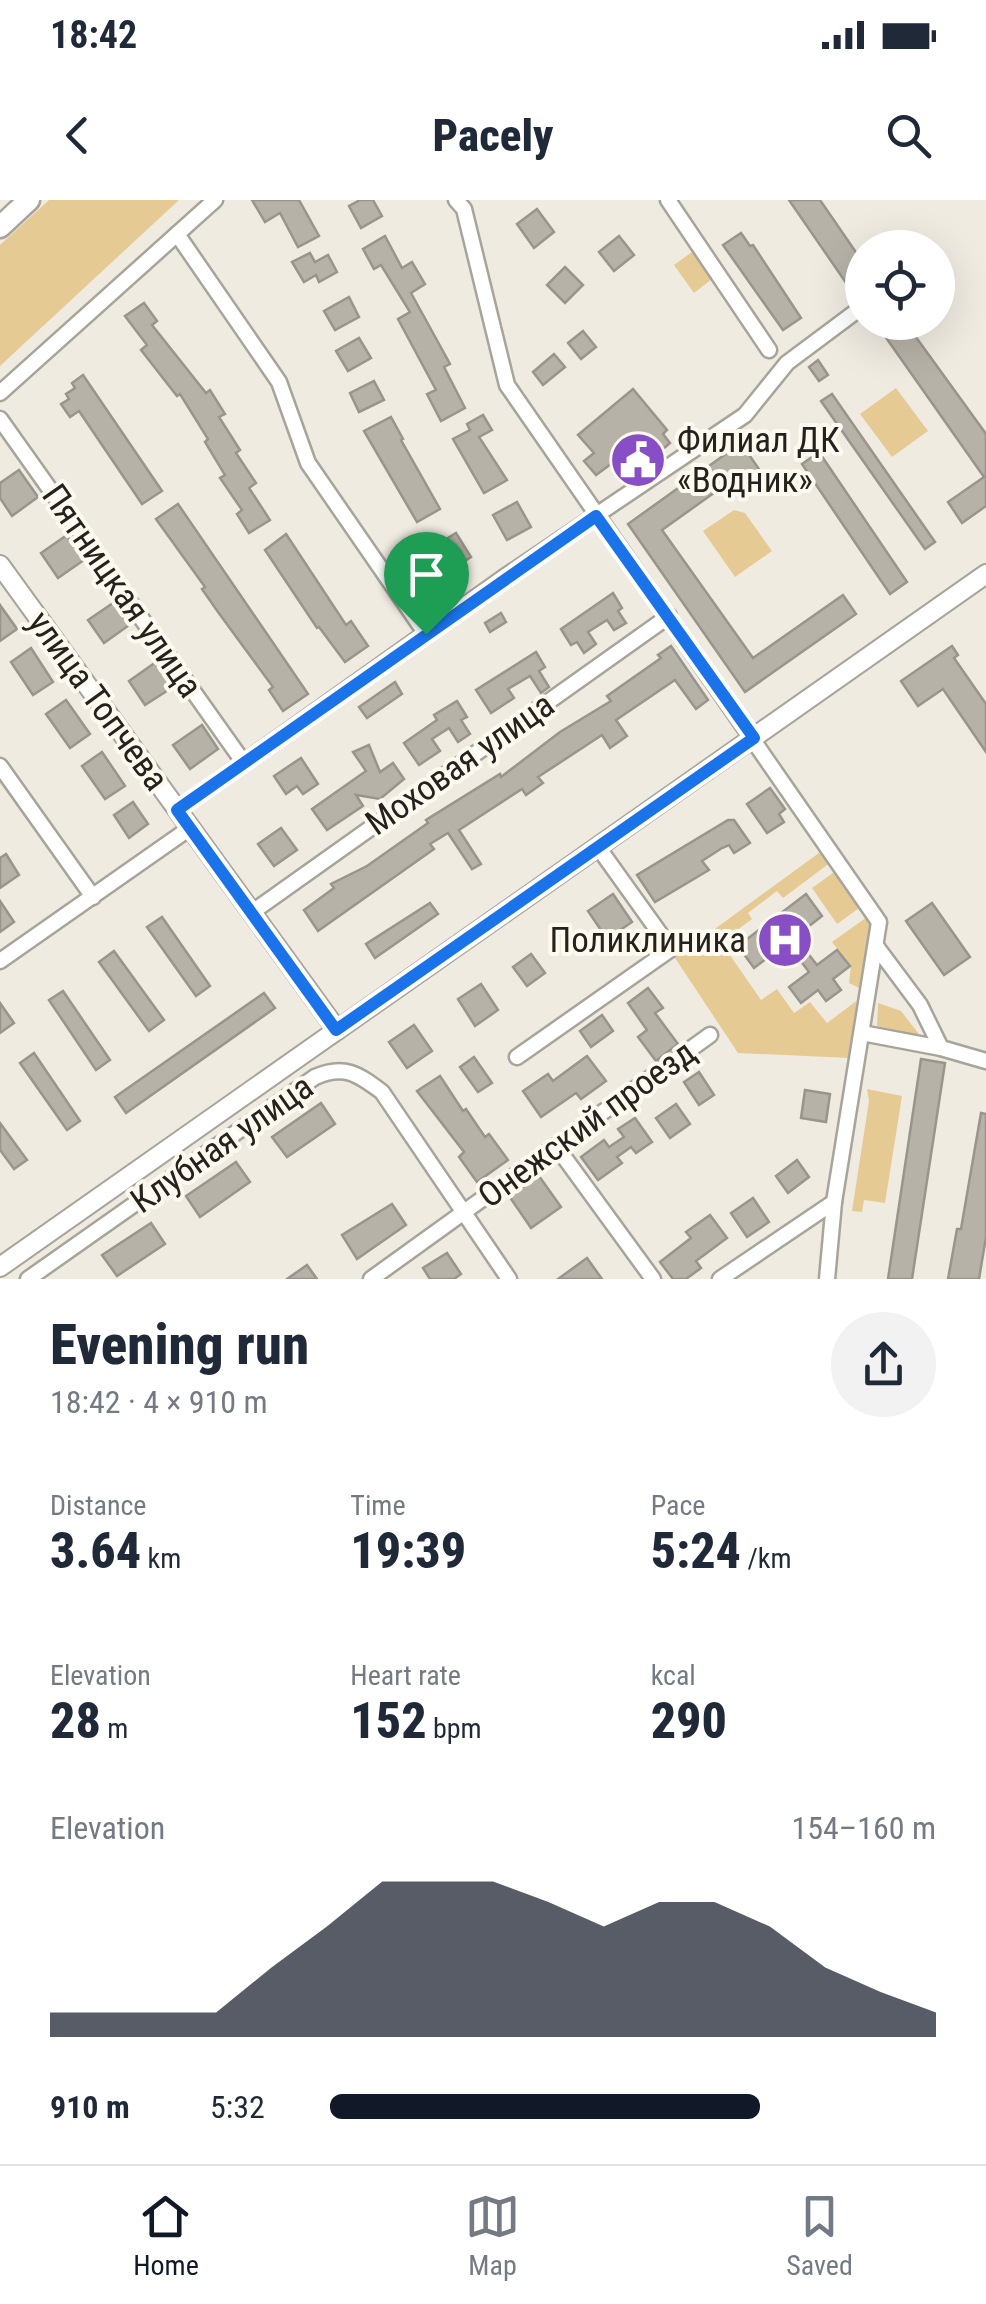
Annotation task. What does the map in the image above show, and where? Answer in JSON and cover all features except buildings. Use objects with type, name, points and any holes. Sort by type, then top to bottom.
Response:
[{"type":"main road","points":[[0,226],[29,200]]},
{"type":"street","points":[[0,393],[216,200]]},
{"type":"street","points":[[456,200],[464,209],[508,385],[879,922],[834,1202],[827,1279]]},
{"type":"street","points":[[668,200],[768,350]]},
{"type":"street","points":[[177,234],[279,382],[308,463],[426,634]]},
{"type":"street","points":[[177,810],[746,415],[787,364],[845,320]]},
{"type":"street","name":"Пятницкая улица","points":[[0,419],[244,763]]},
{"type":"street","name":"улица Топчева","points":[[0,565],[336,1030]]},
{"type":"street","points":[[0,1266],[986,574]]},
{"type":"street","name":"Моховая улица","points":[[251,913],[670,616]]},
{"type":"street","points":[[0,766],[93,897]]},
{"type":"street","points":[[0,961],[190,828]]},
{"type":"street","points":[[517,1057],[671,949],[598,847]]},
{"type":"street","points":[[876,946],[920,1005],[941,1048]]},
{"type":"street","points":[[862,1033],[986,1061]]},
{"type":"street","name":"Онежский проезд","points":[[371,1279],[710,1035]]},
{"type":"street","name":"Клубная улица","points":[[28,1279],[315,1077],[334,1069],[360,1076],[382,1092],[509,1279]]},
{"type":"street","points":[[556,1146],[652,1279]]},
{"type":"street","points":[[720,1279],[834,1202]]},
{"type":"shaded area","points":[[49,200],[179,200],[0,366],[0,245]]},
{"type":"shaded area","points":[[692,252],[712,279],[694,293],[674,265]]},
{"type":"shaded area","points":[[896,388],[928,431],[892,457],[860,414]]},
{"type":"shaded area","points":[[734,510],[745,513],[772,551],[735,577],[703,531]]},
{"type":"shaded area","points":[[823,850],[831,862],[783,898],[777,891],[748,913],[752,919],[721,942],[761,1000],[777,989],[794,1013],[810,1002],[827,1023],[859,1003],[850,1058],[738,1053],[675,958]]},
{"type":"shaded area","points":[[837,870],[862,906],[837,924],[812,888]]},
{"type":"shaded area","points":[[867,917],[872,923],[859,988],[849,983],[851,966],[832,942]]},
{"type":"shaded area","points":[[878,1003],[901,1011],[922,1038],[877,1026]]},
{"type":"shaded area","points":[[867,1089],[902,1096],[885,1203],[864,1200],[862,1212],[852,1211],[869,1101]]},
{"type":"place","name":"Филиал ДК «Водник»","points":[[638,460]]},
{"type":"place","name":"Поликлиника","points":[[785,940]]},
{"type":"route","points":[[596,516],[754,738],[336,1030],[177,810],[426,634],[596,516]]}]
